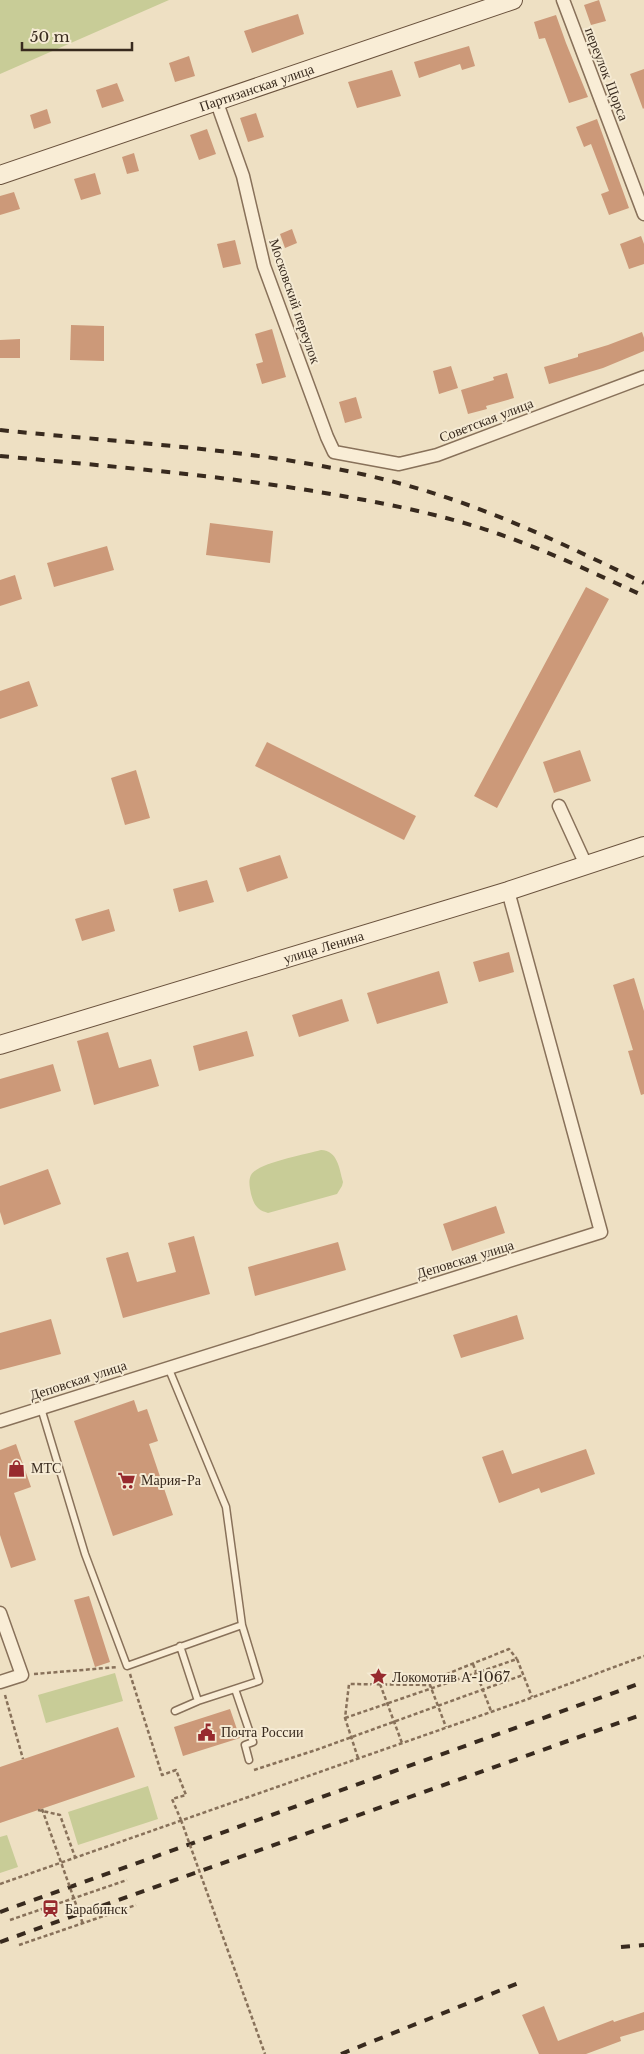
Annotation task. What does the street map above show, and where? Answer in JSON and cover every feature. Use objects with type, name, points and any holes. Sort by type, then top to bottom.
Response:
[{"type":"main road","name":"Партизанская улица","points":[[0,174],[513,0]]},
{"type":"main road","name":"улица Ленина","points":[[0,1045],[508,891],[644,846]]},
{"type":"street","name":"переулок Щорса","points":[[563,0],[644,214]]},
{"type":"street","name":"Московский переулок","points":[[216,100],[243,176],[264,266],[334,452]]},
{"type":"street","name":"Советская улица","points":[[334,452],[399,464],[437,455],[644,377]]},
{"type":"street","points":[[559,806],[586,866]]},
{"type":"street","name":"Деповская улица","points":[[0,1421],[602,1232],[508,891]]},
{"type":"street","points":[[0,1613],[22,1675],[1,1682]]},
{"type":"lane","points":[[168,1367],[226,1507],[242,1625],[259,1681],[174,1711]]},
{"type":"lane","points":[[41,1408],[85,1554],[127,1666],[242,1625]]},
{"type":"lane","points":[[180,1646],[198,1701]]},
{"type":"lane","points":[[235,1689],[253,1742],[245,1745],[249,1760]]},
{"type":"path","points":[[420,1685],[509,1649],[517,1659],[532,1697]]},
{"type":"path","points":[[0,1884],[644,1656]]},
{"type":"path","points":[[345,1718],[517,1659]]},
{"type":"path","points":[[473,1664],[491,1711]]},
{"type":"path","points":[[22,1675],[127,1666],[162,1775],[176,1770],[186,1795],[172,1799],[265,2054]]},
{"type":"path","points":[[249,1760],[251,1768],[255,1770],[524,1675]]},
{"type":"path","points":[[1,1682],[23,1759]]},
{"type":"path","points":[[358,1758],[345,1718],[350,1684],[430,1685],[446,1727]]},
{"type":"path","points":[[380,1684],[402,1743]]},
{"type":"path","points":[[75,1858],[60,1815],[40,1809],[83,1924]]},
{"type":"path","points":[[10,1920],[127,1880]]},
{"type":"path","points":[[19,1945],[136,1905]]},
{"type":"green space","points":[[0,0],[169,0],[0,74]]},
{"type":"green space","points":[[321,1150],[331,1153],[339,1166],[343,1182],[337,1194],[268,1213],[256,1206],[252,1198],[250,1184],[251,1175],[255,1171],[272,1163]]},
{"type":"green space","points":[[115,1673],[123,1701],[46,1723],[38,1695]]},
{"type":"green space","points":[[148,1786],[158,1819],[78,1845],[68,1812]]},
{"type":"green space","points":[[7,1835],[18,1867],[0,1873],[0,1837]]},
{"type":"building","points":[[599,0],[606,21],[591,25],[584,5]]},
{"type":"building","points":[[298,14],[304,34],[252,53],[244,31]]},
{"type":"building","points":[[556,15],[588,97],[569,103],[545,38],[539,39],[534,22]]},
{"type":"building","points":[[469,46],[475,66],[462,70],[460,64],[419,78],[414,62]]},
{"type":"building","points":[[189,56],[195,76],[175,82],[169,63]]},
{"type":"building","points":[[644,69],[644,108],[643,109],[630,74]]},
{"type":"building","points":[[392,70],[401,96],[357,108],[348,82]]},
{"type":"building","points":[[117,83],[124,101],[102,108],[96,90]]},
{"type":"building","points":[[47,109],[51,123],[34,129],[30,115]]},
{"type":"building","points":[[256,113],[264,137],[248,142],[240,118]]},
{"type":"building","points":[[597,119],[629,208],[609,215],[601,194],[609,191],[591,144],[584,147],[576,127]]},
{"type":"building","points":[[207,129],[216,154],[199,160],[190,135]]},
{"type":"building","points":[[134,153],[139,171],[127,174],[122,157]]},
{"type":"building","points":[[95,173],[101,194],[81,200],[74,179]]},
{"type":"building","points":[[14,192],[20,209],[0,215],[0,196]]},
{"type":"building","points":[[292,229],[297,243],[285,248],[280,234]]},
{"type":"building","points":[[641,236],[644,244],[644,264],[629,269],[620,244]]},
{"type":"building","points":[[235,240],[241,264],[223,268],[217,244]]},
{"type":"building","points":[[71,325],[104,326],[104,361],[70,360]]},
{"type":"building","points":[[272,329],[286,377],[262,384],[256,364],[263,362],[255,334]]},
{"type":"building","points":[[642,332],[644,351],[603,368],[549,384],[544,367],[578,357],[578,354]]},
{"type":"building","points":[[20,339],[20,358],[0,358],[0,340]]},
{"type":"building","points":[[451,366],[458,388],[439,394],[433,371]]},
{"type":"building","points":[[507,373],[514,398],[486,406],[487,409],[468,414],[461,390],[494,380],[493,377]]},
{"type":"building","points":[[356,397],[362,418],[345,423],[339,402]]},
{"type":"building","points":[[210,523],[273,531],[270,563],[206,555]]},
{"type":"building","points":[[107,546],[114,570],[54,587],[47,563]]},
{"type":"building","points":[[15,575],[22,599],[0,606],[0,580]]},
{"type":"building","points":[[586,587],[609,599],[497,808],[474,796]]},
{"type":"building","points":[[29,681],[38,706],[0,719],[0,691]]},
{"type":"building","points":[[267,742],[416,816],[404,840],[255,766]]},
{"type":"building","points":[[580,750],[591,781],[554,793],[543,762]]},
{"type":"building","points":[[136,770],[150,818],[125,825],[111,778]]},
{"type":"building","points":[[280,855],[288,878],[247,892],[239,868]]},
{"type":"building","points":[[207,880],[214,902],[179,912],[173,889]]},
{"type":"building","points":[[109,909],[115,931],[82,941],[75,919]]},
{"type":"building","points":[[509,952],[514,972],[479,982],[473,962]]},
{"type":"building","points":[[439,971],[448,1003],[377,1024],[367,993]]},
{"type":"building","points":[[634,978],[644,1011],[644,1094],[641,1095],[628,1051],[633,1050],[613,985]]},
{"type":"building","points":[[342,999],[349,1021],[299,1037],[292,1015]]},
{"type":"building","points":[[247,1031],[254,1056],[199,1071],[193,1046]]},
{"type":"building","points":[[108,1032],[119,1068],[151,1059],[159,1086],[94,1105],[77,1041]]},
{"type":"building","points":[[53,1064],[61,1091],[0,1109],[0,1079]]},
{"type":"building","points":[[48,1169],[61,1204],[4,1225],[0,1212],[0,1186]]},
{"type":"building","points":[[496,1206],[505,1233],[452,1251],[443,1224]]},
{"type":"building","points":[[194,1236],[210,1294],[123,1318],[106,1258],[128,1252],[137,1282],[176,1272],[168,1243]]},
{"type":"building","points":[[338,1242],[346,1270],[255,1296],[248,1267]]},
{"type":"building","points":[[517,1315],[524,1339],[461,1358],[453,1335]]},
{"type":"building","points":[[51,1319],[61,1354],[0,1370],[0,1333]]},
{"type":"building","name":"Мария-Ра","points":[[134,1400],[138,1412],[147,1409],[158,1441],[149,1444],[173,1515],[113,1536],[74,1421]]},
{"type":"building","points":[[16,1444],[31,1487],[14,1493],[36,1560],[11,1568],[0,1535],[0,1450]]},
{"type":"building","points":[[586,1449],[595,1474],[541,1493],[539,1488],[499,1503],[482,1457],[503,1450],[512,1474]]},
{"type":"building","points":[[89,1596],[110,1662],[95,1667],[74,1600]]},
{"type":"building","name":"Почта России","points":[[230,1709],[240,1738],[183,1756],[174,1727]]},
{"type":"building","points":[[118,1727],[135,1777],[0,1823],[0,1767]]},
{"type":"building","points":[[544,2006],[558,2041],[613,2020],[614,2022],[644,2012],[644,2030],[620,2037],[621,2041],[586,2054],[539,2054],[522,2015]]},
{"type":"railway","points":[[0,430],[165,445],[275,458],[384,479],[436,494],[489,513],[567,546],[644,583]]},
{"type":"railway","points":[[0,456],[261,483],[405,508],[462,522],[499,534],[572,563],[644,596]]},
{"type":"railway","points":[[0,1912],[644,1682]]},
{"type":"railway","points":[[0,1942],[644,1714]]},
{"type":"railway","points":[[621,1947],[644,1945]]},
{"type":"railway","points":[[341,2054],[521,1982]]},
{"type":"place","name":"МТС","points":[[17,1468]]},
{"type":"place","name":"Мария-Ра","points":[[127,1480]]},
{"type":"place","name":"Локомотив А-1067","points":[[378,1677]]},
{"type":"place","name":"Почта России","points":[[207,1732]]},
{"type":"place","name":"Барабинск","points":[[51,1909]]}]
